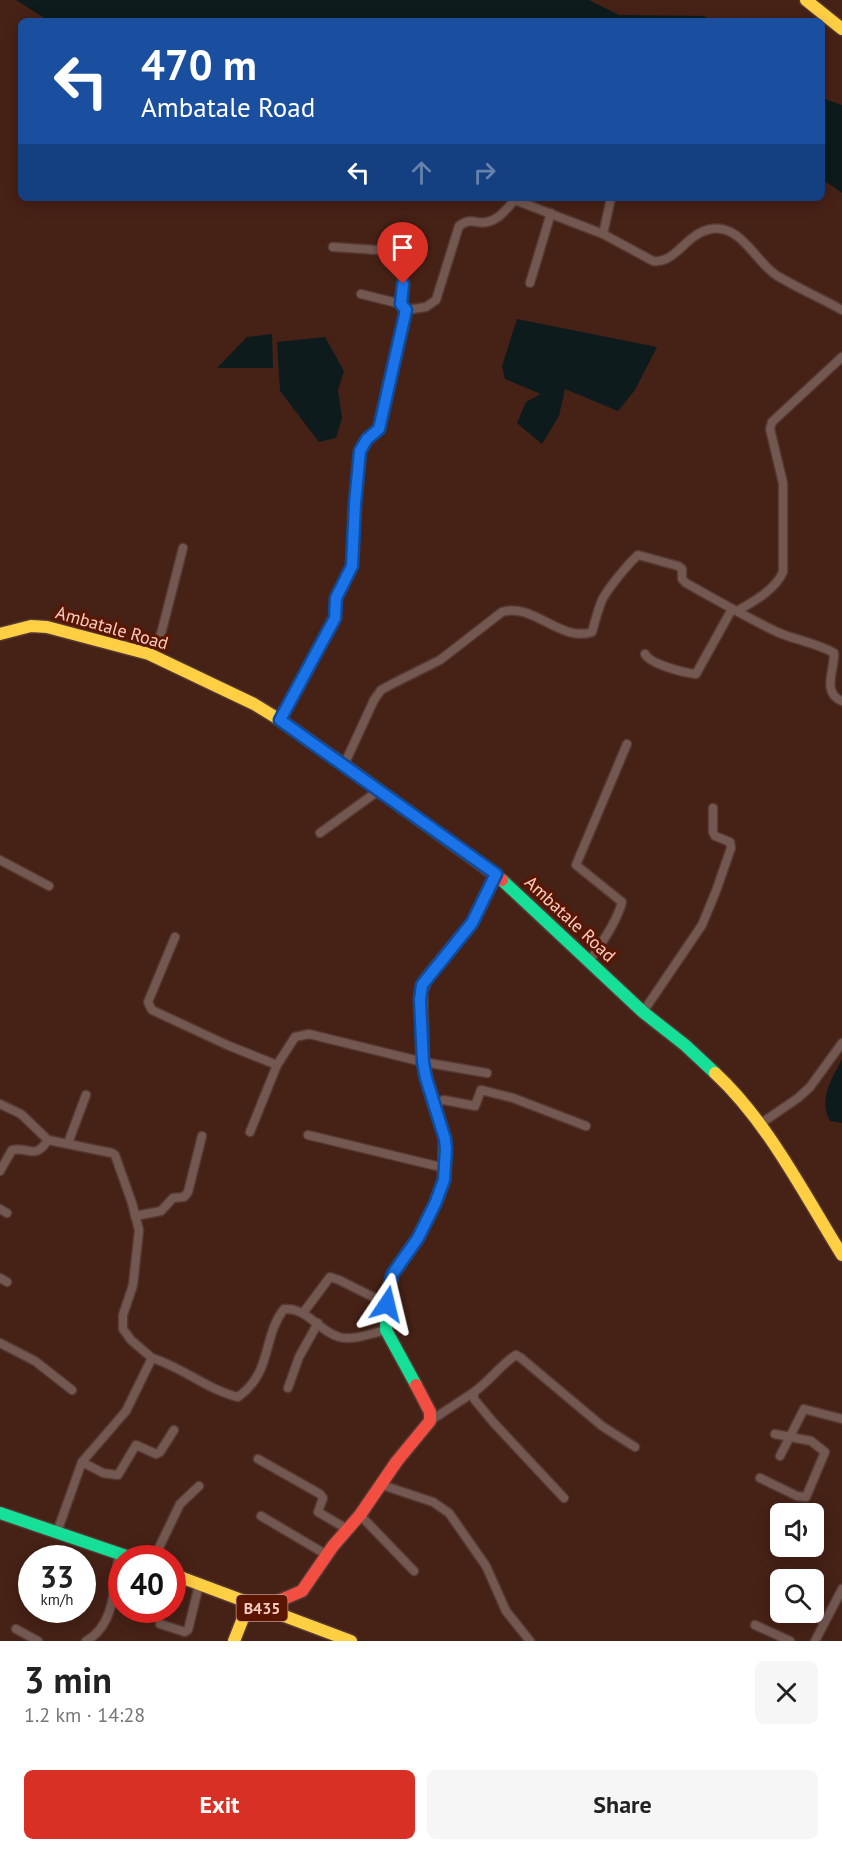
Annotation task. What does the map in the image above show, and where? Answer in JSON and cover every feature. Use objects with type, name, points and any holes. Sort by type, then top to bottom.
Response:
[{"type":"main road","points":[[806,0],[842,29]]},
{"type":"main road","name":"Ambatale Road","points":[[0,634],[31,626],[47,627],[149,654],[254,704],[280,720],[496,874],[643,1012],[730,1087],[760,1124],[842,1255]]},
{"type":"main road","points":[[262,1608],[302,1591],[382,1485],[397,1461],[430,1421],[430,1412],[386,1330],[387,1304],[392,1275],[418,1238],[444,1180],[445,1139],[423,1062],[420,1000],[422,985],[472,923],[496,874]]},
{"type":"main road","points":[[0,1512],[108,1550]]},
{"type":"main road","name":"B435","points":[[186,1580],[351,1641]]},
{"type":"main road","points":[[234,1641],[249,1604]]},
{"type":"street","points":[[361,294],[403,307],[426,307],[436,300],[459,226],[472,220],[486,223],[498,218],[513,201]]},
{"type":"street","points":[[520,201],[603,234],[653,261],[661,262],[673,255],[690,237],[701,231],[714,228],[730,232],[742,240],[776,275],[842,309]]},
{"type":"street","points":[[603,234],[610,201]]},
{"type":"street","points":[[530,283],[551,213]]},
{"type":"street","points":[[280,720],[335,618],[336,598],[352,566],[360,451],[367,439],[379,429],[403,307],[403,272],[400,253],[333,247]]},
{"type":"street","points":[[645,654],[651,661],[688,674],[696,674],[734,610],[779,582],[783,572],[783,483],[770,429],[777,416],[842,357]]},
{"type":"street","points":[[149,654],[161,634],[183,548]]},
{"type":"street","points":[[344,765],[374,700],[381,690],[440,660],[502,612],[510,609],[573,633],[585,635],[592,632],[601,601],[638,555],[678,566],[682,569],[682,579],[686,583],[734,610],[790,637],[834,653],[835,663],[830,679],[830,690],[836,698],[842,700]]},
{"type":"street","points":[[589,962],[620,911],[622,902],[576,865],[627,744]]},
{"type":"street","points":[[320,833],[378,791]]},
{"type":"street","points":[[643,1012],[702,925],[731,848],[730,842],[715,836],[713,832],[713,808]]},
{"type":"street","points":[[0,860],[49,886]]},
{"type":"street","points":[[176,937],[148,1002],[152,1010],[227,1045],[277,1065]]},
{"type":"street","points":[[250,1132],[277,1065],[294,1038],[309,1034],[423,1062],[487,1073]]},
{"type":"street","points":[[760,1124],[810,1087],[842,1043]]},
{"type":"street","points":[[434,1103],[444,1100],[476,1106],[482,1090],[513,1098],[586,1126]]},
{"type":"street","points":[[68,1143],[86,1095]]},
{"type":"street","points":[[0,1104],[21,1114],[48,1140],[115,1155],[139,1230],[133,1286],[123,1314],[123,1329],[131,1340],[152,1358],[168,1363],[227,1394],[238,1397],[249,1389],[262,1370],[281,1312],[287,1308],[303,1313],[328,1332],[342,1338],[353,1338],[386,1330]]},
{"type":"street","points":[[308,1135],[445,1168]]},
{"type":"street","points":[[135,1216],[161,1210],[172,1198],[184,1197],[188,1192],[201,1136]]},
{"type":"street","points":[[0,1171],[12,1150],[35,1152],[41,1150],[48,1140]]},
{"type":"street","points":[[303,1313],[330,1277],[387,1304]]},
{"type":"street","points":[[288,1388],[298,1357],[318,1323]]},
{"type":"street","points":[[0,1343],[35,1361],[72,1389]]},
{"type":"street","points":[[430,1421],[487,1383],[516,1354],[602,1426],[635,1447]]},
{"type":"street","points":[[57,1532],[82,1462],[126,1411],[152,1358]]},
{"type":"street","points":[[474,1392],[474,1399],[493,1422],[564,1498]]},
{"type":"street","points":[[780,1456],[804,1409],[842,1419]]},
{"type":"street","points":[[82,1462],[103,1473],[118,1475],[136,1445],[156,1454],[160,1452],[174,1430]]},
{"type":"street","points":[[760,1478],[797,1496],[806,1497],[825,1452],[811,1441],[775,1434]]},
{"type":"street","points":[[258,1459],[320,1494],[323,1498],[318,1512],[347,1529]]},
{"type":"street","points":[[382,1485],[433,1502],[448,1513],[486,1566],[506,1611],[530,1641]]},
{"type":"street","points":[[160,1545],[180,1504],[199,1486]]},
{"type":"street","points":[[360,1515],[414,1570]]},
{"type":"street","points":[[261,1516],[327,1555]]},
{"type":"street","points":[[160,1624],[185,1632],[188,1630],[199,1585]]},
{"type":"street","points":[[824,1622],[842,1589]]},
{"type":"street","points":[[86,1641],[101,1630],[108,1614]]},
{"type":"street","points":[[815,1641],[824,1623]]},
{"type":"street","points":[[755,1625],[790,1641]]},
{"type":"street","points":[[16,1629],[38,1641]]},
{"type":"shaded area","points":[[16,0],[589,0],[619,15],[704,16],[707,18],[44,18]]},
{"type":"shaded area","points":[[825,99],[842,105],[842,193],[825,181]]},
{"type":"shaded area","points":[[517,319],[657,347],[635,390],[618,411],[565,389],[559,416],[542,444],[517,423],[526,402],[541,394],[505,379],[502,366]]},
{"type":"shaded area","points":[[272,334],[273,368],[217,368],[247,337]]},
{"type":"shaded area","points":[[325,337],[344,371],[338,390],[342,418],[336,438],[319,442],[280,391],[277,342]]},
{"type":"shaded area","points":[[842,1059],[842,1123],[830,1121],[825,1105],[828,1089]]},
{"type":"traffic: fast","points":[[416,1385],[386,1330],[387,1304],[392,1275],[418,1238],[444,1180],[445,1139],[423,1062],[421,992],[426,979],[472,923],[496,874]]},
{"type":"traffic: fast","points":[[502,880],[643,1012],[685,1045],[715,1073]]},
{"type":"traffic: fast","points":[[0,1513],[108,1550]]},
{"type":"traffic: slow","points":[[806,0],[842,29]]},
{"type":"traffic: slow","points":[[0,634],[31,626],[47,627],[149,654],[254,704],[351,770]]},
{"type":"traffic: slow","points":[[715,1073],[734,1092],[768,1136],[842,1255]]},
{"type":"traffic: slow","points":[[186,1579],[351,1641]]},
{"type":"traffic: slow","points":[[234,1641],[249,1603]]},
{"type":"traffic: jam","points":[[351,770],[502,880]]},
{"type":"traffic: jam","points":[[262,1608],[302,1591],[333,1546],[360,1515],[397,1461],[430,1421],[430,1412],[416,1385]]},
{"type":"route","points":[[387,1304],[392,1275],[418,1238],[444,1180],[445,1139],[423,1062],[420,1000],[422,985],[472,923],[496,874],[280,720],[335,618],[336,598],[352,566],[360,451],[367,439],[379,429],[406,310],[401,304],[403,284]]}]
